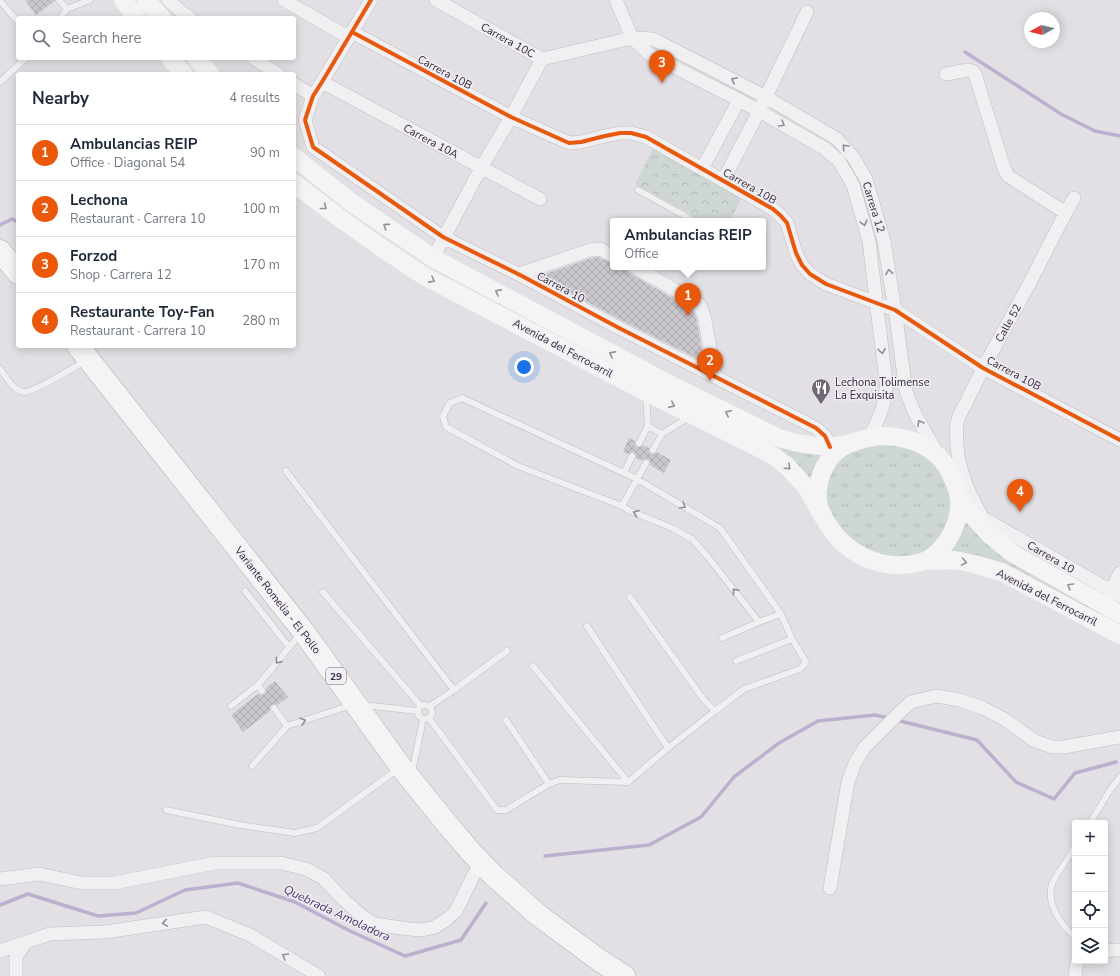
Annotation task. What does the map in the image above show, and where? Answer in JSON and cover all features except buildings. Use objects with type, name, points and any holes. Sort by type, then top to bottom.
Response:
[{"type":"highway","points":[[0,251],[16,271]]},
{"type":"highway","name":"Variante Romelia - El Pollo","points":[[83,353],[303,631],[406,773],[481,863],[523,903],[538,915],[599,960],[624,976]]},
{"type":"main road","points":[[123,0],[135,16]]},
{"type":"main road","points":[[146,0],[160,16]]},
{"type":"main road","points":[[172,60],[182,72]]},
{"type":"main road","points":[[198,60],[208,72]]},
{"type":"main road","name":"Avenida del Ferrocarril","points":[[296,159],[352,203],[433,258],[669,384],[779,438],[794,442],[830,446],[849,444]]},
{"type":"main road","name":"Avenida del Ferrocarril","points":[[296,185],[342,220],[424,276],[646,392],[774,456],[787,466],[807,488],[823,517]]},
{"type":"main road","points":[[888,436],[906,439],[924,446],[939,457],[952,476],[959,498],[958,517],[952,534],[940,549],[925,561],[896,565],[880,563],[866,558],[853,551],[841,541],[831,530],[823,517],[819,507],[818,487],[824,467],[834,453],[841,448],[870,437],[888,436]]},
{"type":"main road","name":"Avenida del Ferrocarril","points":[[959,498],[964,508],[989,534],[1012,553],[1111,598],[1120,614]]},
{"type":"main road","name":"Avenida del Ferrocarril","points":[[925,561],[955,560],[1002,572],[1120,635]]},
{"type":"street","points":[[168,0],[187,16]]},
{"type":"street","name":"Carrera 10B","points":[[284,0],[511,117],[569,143],[631,133],[646,137],[773,209],[787,223],[796,253],[802,265],[810,274],[826,284],[895,310],[983,368],[1120,440]]},
{"type":"street","points":[[296,85],[313,96],[371,0]]},
{"type":"street","name":"Carrera 10C","points":[[436,0],[542,59],[632,38]]},
{"type":"street","name":"Carrera 12","points":[[616,0],[632,38],[649,54],[759,111],[824,148],[839,160],[853,185],[869,240],[886,382],[884,404],[870,437]]},
{"type":"street","points":[[723,181],[766,97],[806,12]]},
{"type":"street","name":"Carrera 12","points":[[632,38],[653,39],[766,97],[837,139],[853,157],[866,180],[884,241],[906,391],[914,412],[939,457]]},
{"type":"street","points":[[433,258],[542,59]]},
{"type":"street","points":[[256,60],[275,72]]},
{"type":"street","points":[[946,74],[968,70],[973,71],[1004,168],[1008,176],[1066,213]]},
{"type":"street","name":"Carrera 10A","points":[[322,82],[540,200]]},
{"type":"street","name":"Carrera 10","points":[[313,96],[305,120],[313,147],[443,238],[519,274],[619,328],[816,428],[824,436],[830,446]]},
{"type":"street","points":[[702,169],[739,100]]},
{"type":"street","points":[[853,185],[866,180]]},
{"type":"street","name":"Calle 52","points":[[983,518],[972,501],[964,482],[959,462],[957,421],[983,368],[1016,309],[1074,198]]},
{"type":"street","points":[[519,274],[590,250],[600,249],[610,254]]},
{"type":"street","points":[[652,271],[699,304],[704,315],[715,376]]},
{"type":"street","name":"Carrera 10","points":[[983,518],[1111,598]]},
{"type":"street","points":[[1111,598],[1120,573]]},
{"type":"street","points":[[830,888],[848,782],[855,764],[864,748],[912,702],[936,696],[960,700],[983,708],[1006,720],[1033,740],[1048,746],[1064,747],[1120,737]]},
{"type":"street","points":[[0,879],[39,874],[82,883],[114,883],[214,863],[281,863],[306,868],[323,878],[355,910],[374,924],[403,929],[422,930],[435,927],[456,911],[472,876],[481,863]]},
{"type":"street","points":[[0,950],[50,934],[105,932],[206,917],[250,935],[319,976]]},
{"type":"street","points":[[16,976],[16,957],[26,942]]},
{"type":"street","points":[[1075,976],[1077,964]]},
{"type":"lane","points":[[59,0],[67,9]]},
{"type":"lane","points":[[62,16],[67,9],[90,0]]},
{"type":"lane","points":[[0,1],[16,20]]},
{"type":"lane","points":[[0,82],[24,60]]},
{"type":"lane","points":[[638,190],[689,218]]},
{"type":"lane","points":[[680,218],[682,214]]},
{"type":"lane","points":[[0,369],[15,388],[24,392],[34,389],[83,353]]},
{"type":"lane","points":[[639,443],[648,426],[646,392]]},
{"type":"lane","points":[[430,706],[424,704],[419,708],[418,714],[426,718],[497,810],[506,810],[549,784],[560,780],[628,782],[668,748],[744,689],[800,669],[806,662],[792,639],[781,614],[720,528],[637,479],[462,398],[450,403],[443,416],[446,427],[518,466],[622,506],[628,510],[672,528],[692,539],[759,622]]},
{"type":"lane","points":[[653,450],[662,434],[692,415]]},
{"type":"lane","points":[[648,426],[662,434]]},
{"type":"lane","points":[[624,473],[632,456]]},
{"type":"lane","points":[[622,506],[646,463]]},
{"type":"lane","points":[[286,471],[454,690]]},
{"type":"lane","points":[[245,590],[289,647]]},
{"type":"lane","points":[[323,592],[419,708]]},
{"type":"lane","points":[[630,597],[704,700],[715,711]]},
{"type":"lane","points":[[722,638],[781,614]]},
{"type":"lane","points":[[587,626],[668,748]]},
{"type":"lane","points":[[231,706],[258,685],[303,631]]},
{"type":"lane","points":[[736,661],[792,639]]},
{"type":"lane","points":[[430,706],[507,651]]},
{"type":"lane","points":[[533,666],[628,782]]},
{"type":"lane","points":[[258,685],[262,691]]},
{"type":"lane","points":[[252,766],[287,726],[357,704],[419,708]]},
{"type":"lane","points":[[166,810],[240,825],[295,833],[317,828],[406,773],[426,718],[432,712],[430,706]]},
{"type":"lane","points":[[274,708],[287,726]]},
{"type":"lane","points":[[506,720],[549,784]]},
{"type":"lane","points":[[1092,820],[1110,790],[1120,777]]},
{"type":"lane","points":[[1072,852],[1052,883],[1050,896],[1060,921],[1072,934]]},
{"type":"green space","points":[[656,143],[744,193],[732,218],[697,218],[635,184]]},
{"type":"green space","points":[[759,438],[849,444],[924,446],[972,516],[1104,606],[1098,623],[1002,572],[866,558]]},
{"type":"waterway","points":[[965,52],[1061,114],[1095,131],[1120,136]]},
{"type":"waterway","points":[[0,225],[12,219],[16,221]]},
{"type":"waterway","points":[[545,856],[649,845],[701,817],[734,777],[779,743],[818,721],[875,715],[889,718]]},
{"type":"waterway","points":[[896,720],[977,740],[1016,782],[1054,799],[1075,773],[1116,762]]},
{"type":"waterway","name":"Quebrada Amoladora","points":[[0,905],[28,894],[98,916],[136,913],[185,890],[238,883],[295,902],[350,931],[405,956],[461,940],[486,903]]},
{"type":"cycle path","points":[[371,0],[313,96],[305,120],[313,147],[443,237],[522,276],[619,328],[816,428],[825,436],[830,447]]},
{"type":"cycle path","points":[[352,32],[511,117],[569,143],[581,142],[620,133],[631,133],[646,137],[773,209],[787,223],[796,253],[802,265],[810,274],[826,284],[895,310],[983,368],[1120,440]]},
{"type":"place","name":"Forzod","points":[[662,83]]},
{"type":"place","name":"Ambulancias REIP","points":[[688,316]]},
{"type":"place","name":"Lechona","points":[[710,381]]},
{"type":"place","name":"Lechona Tolimense La Exquisita","points":[[821,405]]},
{"type":"place","name":"Restaurante Toy-Fan","points":[[1020,512]]}]
